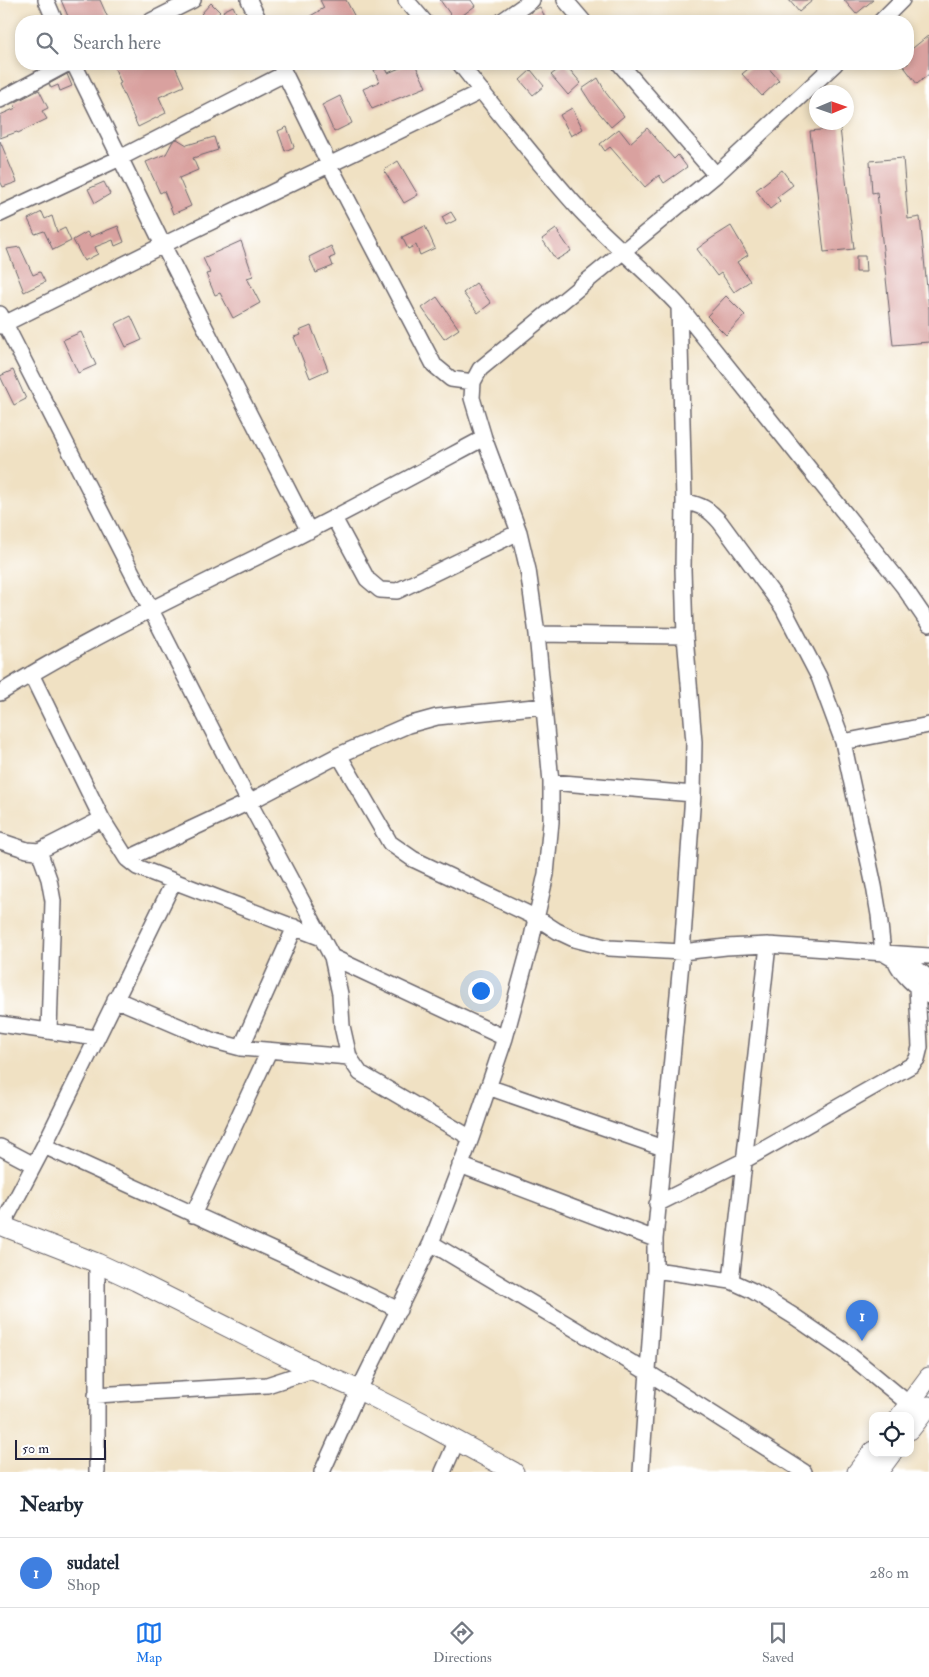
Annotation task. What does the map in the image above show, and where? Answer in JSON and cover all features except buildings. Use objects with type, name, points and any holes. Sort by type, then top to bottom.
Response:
[{"type":"main road","points":[[1,1226],[97,1263],[313,1370],[359,1390],[514,1472]]},
{"type":"main road","points":[[918,1412],[929,1377]]},
{"type":"main road","points":[[857,1472],[869,1456]]},
{"type":"main road","points":[[878,1472],[889,1457]]},
{"type":"street","points":[[46,0],[52,15]]},
{"type":"street","points":[[163,15],[193,0]]},
{"type":"street","points":[[249,0],[256,15]]},
{"type":"street","points":[[406,0],[419,15]]},
{"type":"street","points":[[511,15],[532,0]]},
{"type":"street","points":[[887,15],[902,0]]},
{"type":"street","points":[[570,2],[579,15]]},
{"type":"street","points":[[0,100],[56,70]]},
{"type":"street","points":[[77,70],[163,245],[309,531]]},
{"type":"street","points":[[0,214],[120,158],[280,70]]},
{"type":"street","points":[[282,70],[434,366],[451,379],[473,382]]},
{"type":"street","points":[[465,70],[579,209],[622,252],[638,264],[679,306],[903,586],[929,624]]},
{"type":"street","points":[[625,70],[716,175]]},
{"type":"street","points":[[322,1472],[359,1390],[431,1243],[471,1138],[505,1038],[537,918],[546,874],[551,822],[551,782],[537,634],[528,570],[519,532],[484,438],[472,398],[473,382],[480,370],[716,175],[829,70]]},
{"type":"street","points":[[471,1138],[360,1073],[349,1057],[342,1026],[340,994],[332,957],[249,802],[152,609],[2,321],[482,91]]},
{"type":"street","points":[[642,1472],[655,1270],[654,1239],[682,952],[694,794],[694,742],[685,636],[679,306]]},
{"type":"street","points":[[0,693],[31,674],[152,609],[309,531],[484,438]]},
{"type":"street","points":[[657,1204],[745,1160],[912,1065],[918,1059],[920,1047],[923,992],[900,971],[889,957],[843,742],[819,677],[783,608],[710,511],[703,506],[684,501]]},
{"type":"street","points":[[334,518],[366,579],[380,590],[397,591],[519,532]]},
{"type":"street","points":[[537,634],[685,636]]},
{"type":"street","points":[[31,674],[102,819],[127,859],[138,867],[322,938]]},
{"type":"street","points":[[127,859],[249,802],[339,755],[408,725],[437,717],[544,706]]},
{"type":"street","points":[[843,742],[929,725]]},
{"type":"street","points":[[339,755],[390,843],[414,859],[537,918],[574,939],[609,948],[682,952],[768,945],[889,957],[929,956]]},
{"type":"street","points":[[551,782],[694,794]]},
{"type":"street","points":[[0,840],[26,850],[38,851],[102,819]]},
{"type":"street","points":[[38,851],[49,879],[53,901],[50,1031]]},
{"type":"street","points":[[1,1226],[44,1146],[174,881]]},
{"type":"street","points":[[241,1048],[295,927]]},
{"type":"street","points":[[731,1282],[768,945]]},
{"type":"street","points":[[332,957],[505,1038]]},
{"type":"street","points":[[889,957],[908,962],[929,978]]},
{"type":"street","points":[[116,999],[211,1040],[241,1048],[349,1057]]},
{"type":"street","points":[[0,1024],[96,1038]]},
{"type":"street","points":[[193,1215],[269,1051]]},
{"type":"street","points":[[488,1088],[663,1148]]},
{"type":"street","points":[[44,1146],[399,1310]]},
{"type":"street","points":[[0,1147],[34,1165]]},
{"type":"street","points":[[460,1165],[654,1239]]},
{"type":"street","points":[[431,1243],[647,1372],[804,1472]]},
{"type":"street","points":[[97,1263],[97,1472]]},
{"type":"street","points":[[655,1270],[731,1282],[753,1291],[846,1352],[918,1412]]},
{"type":"street","points":[[96,1394],[267,1385],[313,1370]]},
{"type":"street","points":[[443,1472],[456,1440]]},
{"type":"place","name":"sudatel","points":[[862,1341]]}]
